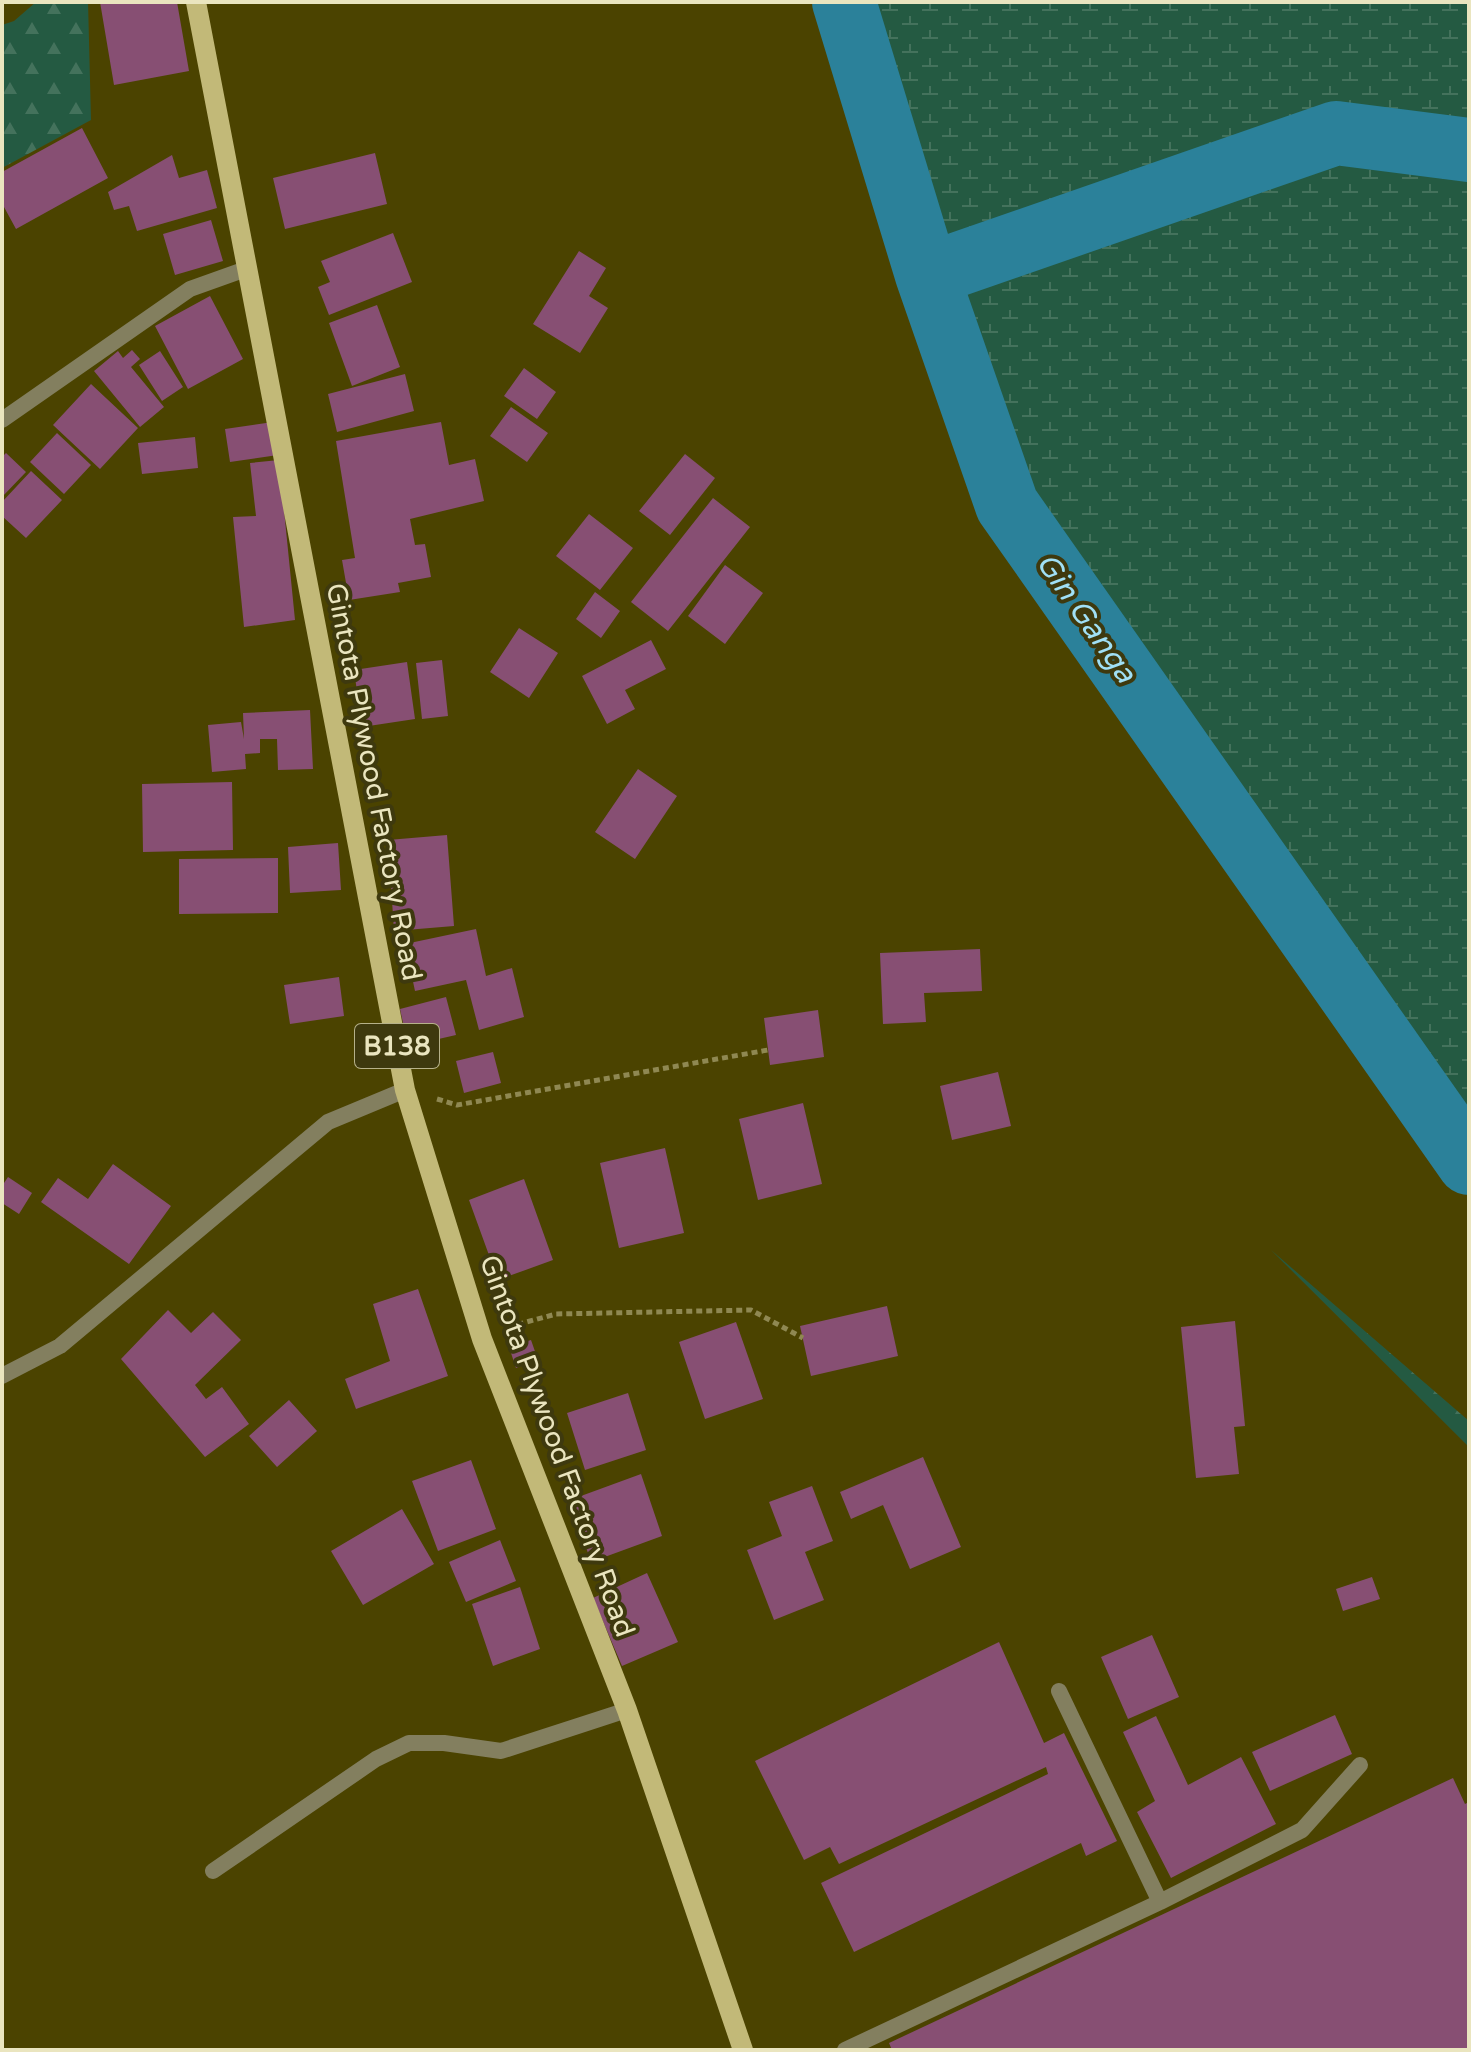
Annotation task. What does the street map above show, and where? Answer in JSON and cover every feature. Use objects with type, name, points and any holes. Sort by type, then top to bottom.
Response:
[{"type":"main road","name":"Gintota Plywood Factory Road","points":[[196,2],[405,1090],[482,1339],[627,1710],[743,2050]]},
{"type":"street","points":[[2,420],[190,289],[246,269]]},
{"type":"street","points":[[2,1376],[60,1346],[328,1122],[405,1090]]},
{"type":"street","points":[[1059,1691],[1160,1902]]},
{"type":"street","points":[[213,1871],[376,1759],[409,1743],[444,1743],[501,1751],[627,1710]]},
{"type":"street","points":[[845,2050],[1160,1902],[1302,1830],[1360,1765]]},
{"type":"path","points":[[405,1090],[457,1105],[768,1050]]},
{"type":"path","points":[[482,1339],[501,1329],[556,1314],[751,1310],[803,1338]]},
{"type":"green space","points":[[36,2],[88,2],[91,120],[2,168],[2,25],[14,21]]},
{"type":"green space","points":[[844,2],[1469,2],[1469,1163],[1007,505],[927,275]]},
{"type":"green space","points":[[1271,1250],[1469,1421],[1469,1447]]},
{"type":"building","points":[[100,2],[177,2],[189,71],[114,85]]},
{"type":"building","points":[[82,128],[108,178],[16,229],[2,208],[2,172]]},
{"type":"building","points":[[375,153],[387,204],[285,229],[273,178]]},
{"type":"building","points":[[172,155],[179,178],[207,170],[217,208],[137,231],[129,206],[114,210],[108,192]]},
{"type":"building","points":[[211,220],[223,261],[175,275],[163,234]]},
{"type":"building","points":[[393,233],[412,282],[329,315],[318,287],[330,282],[321,261]]},
{"type":"building","points":[[579,251],[606,268],[589,296],[608,308],[580,353],[533,324]]},
{"type":"building","points":[[210,296],[243,359],[188,389],[155,326]]},
{"type":"building","points":[[377,305],[400,367],[352,386],[329,323]]},
{"type":"building","points":[[132,350],[140,359],[131,367],[164,407],[140,427],[94,371],[118,351],[123,358]]},
{"type":"building","points":[[160,351],[183,387],[162,401],[139,365]]},
{"type":"building","points":[[524,368],[556,392],[537,419],[504,396]]},
{"type":"building","points":[[405,374],[414,411],[337,432],[328,394]]},
{"type":"building","points":[[91,384],[138,428],[100,469],[53,425]]},
{"type":"building","points":[[511,407],[548,433],[527,462],[490,436]]},
{"type":"building","points":[[273,422],[278,455],[230,462],[225,429]]},
{"type":"building","points":[[441,422],[449,465],[475,459],[484,501],[410,519],[415,545],[425,544],[431,577],[398,583],[400,592],[349,600],[342,560],[355,558],[336,441]]},
{"type":"building","points":[[57,433],[91,465],[64,494],[30,462]]},
{"type":"building","points":[[195,437],[198,468],[142,474],[138,443]]},
{"type":"building","points":[[6,453],[26,472],[2,497],[2,457]]},
{"type":"building","points":[[685,454],[715,478],[670,535],[639,511]]},
{"type":"building","points":[[279,460],[295,620],[244,627],[233,517],[256,516],[250,463]]},
{"type":"building","points":[[31,471],[62,500],[26,538],[2,516],[2,502]]},
{"type":"building","points":[[713,498],[750,527],[668,631],[631,602]]},
{"type":"building","points":[[589,514],[633,548],[600,590],[556,556]]},
{"type":"building","points":[[725,565],[763,593],[725,644],[688,616]]},
{"type":"building","points":[[595,592],[620,611],[601,638],[576,619]]},
{"type":"building","points":[[519,628],[558,653],[529,698],[490,672]]},
{"type":"building","points":[[651,640],[666,669],[625,690],[635,709],[607,724],[582,676]]},
{"type":"building","points":[[442,660],[448,716],[422,719],[416,663]]},
{"type":"building","points":[[407,662],[415,719],[362,727],[354,670]]},
{"type":"building","points":[[310,710],[313,769],[278,770],[277,739],[260,739],[260,753],[245,754],[246,769],[212,772],[208,725],[241,722],[244,739],[243,713]]},
{"type":"building","points":[[638,769],[677,796],[635,859],[595,832]]},
{"type":"building","points":[[232,782],[233,850],[143,852],[142,784]]},
{"type":"building","points":[[447,835],[454,926],[394,931],[388,840]]},
{"type":"building","points":[[338,843],[341,890],[290,893],[288,847]]},
{"type":"building","points":[[278,858],[278,913],[179,914],[179,859]]},
{"type":"building","points":[[476,929],[486,976],[512,968],[524,1017],[479,1030],[466,980],[415,991],[405,944]]},
{"type":"building","points":[[980,949],[982,991],[924,993],[926,1022],[883,1024],[880,953]]},
{"type":"building","points":[[339,977],[344,1016],[290,1024],[284,985]]},
{"type":"building","points":[[446,997],[456,1035],[408,1046],[400,1009]]},
{"type":"building","points":[[818,1010],[824,1057],[770,1065],[764,1018]]},
{"type":"building","points":[[493,1052],[501,1083],[464,1093],[456,1061]]},
{"type":"building","points":[[998,1072],[1011,1126],[952,1140],[940,1086]]},
{"type":"building","points":[[803,1103],[822,1184],[758,1200],[739,1119]]},
{"type":"building","points":[[665,1148],[684,1233],[619,1248],[600,1163]]},
{"type":"building","points":[[113,1164],[171,1206],[129,1264],[41,1202],[58,1178],[88,1199]]},
{"type":"building","points":[[8,1177],[32,1193],[19,1214],[2,1203],[2,1186]]},
{"type":"building","points":[[524,1179],[553,1260],[498,1280],[469,1200]]},
{"type":"building","points":[[418,1289],[448,1376],[356,1409],[345,1379],[390,1361],[373,1304]]},
{"type":"building","points":[[887,1306],[898,1356],[811,1376],[800,1326]]},
{"type":"building","points":[[168,1310],[191,1333],[213,1312],[241,1340],[195,1385],[206,1399],[222,1387],[249,1424],[205,1457],[121,1359]]},
{"type":"building","points":[[1235,1321],[1245,1426],[1234,1427],[1239,1474],[1196,1478],[1181,1327]]},
{"type":"building","points":[[736,1322],[763,1399],[705,1419],[679,1342]]},
{"type":"building","points":[[531,1340],[538,1360],[516,1368],[509,1347]]},
{"type":"building","points":[[628,1393],[646,1450],[585,1470],[567,1413]]},
{"type":"building","points":[[289,1400],[317,1431],[277,1467],[249,1436]]},
{"type":"building","points":[[923,1457],[961,1547],[910,1569],[883,1505],[851,1519],[840,1492]]},
{"type":"building","points":[[471,1460],[496,1529],[438,1551],[412,1481]]},
{"type":"building","points":[[641,1474],[662,1536],[591,1562],[570,1500]]},
{"type":"building","points":[[812,1486],[833,1541],[805,1552],[824,1600],[774,1620],[747,1550],[782,1536],[769,1502]]},
{"type":"building","points":[[402,1509],[434,1564],[363,1605],[331,1551]]},
{"type":"building","points":[[500,1540],[516,1581],[466,1602],[449,1562]]},
{"type":"building","points":[[647,1573],[678,1642],[622,1666],[593,1598]]},
{"type":"building","points":[[1372,1577],[1380,1599],[1343,1611],[1336,1589]]},
{"type":"building","points":[[520,1587],[540,1649],[493,1666],[472,1604]]},
{"type":"building","points":[[1152,1635],[1179,1697],[1128,1719],[1101,1657]]},
{"type":"building","points":[[999,1642],[1044,1743],[1064,1733],[1117,1841],[1086,1856],[1081,1843],[854,1952],[821,1883],[1048,1774],[1046,1767],[839,1864],[830,1847],[804,1860],[755,1761]]},
{"type":"building","points":[[1335,1715],[1352,1754],[1270,1791],[1252,1752]]},
{"type":"building","points":[[1156,1716],[1188,1785],[1241,1757],[1276,1824],[1171,1878],[1137,1812],[1155,1801],[1123,1732]]},
{"type":"building","points":[[1453,1778],[1465,1804],[1469,1802],[1469,2050],[892,2050],[889,2043]]},
{"type":"waterway","name":"Gin Ganga","points":[[844,2],[927,275],[1007,505],[1469,1163]]},
{"type":"waterway","points":[[927,275],[1336,133],[1469,150]]}]
